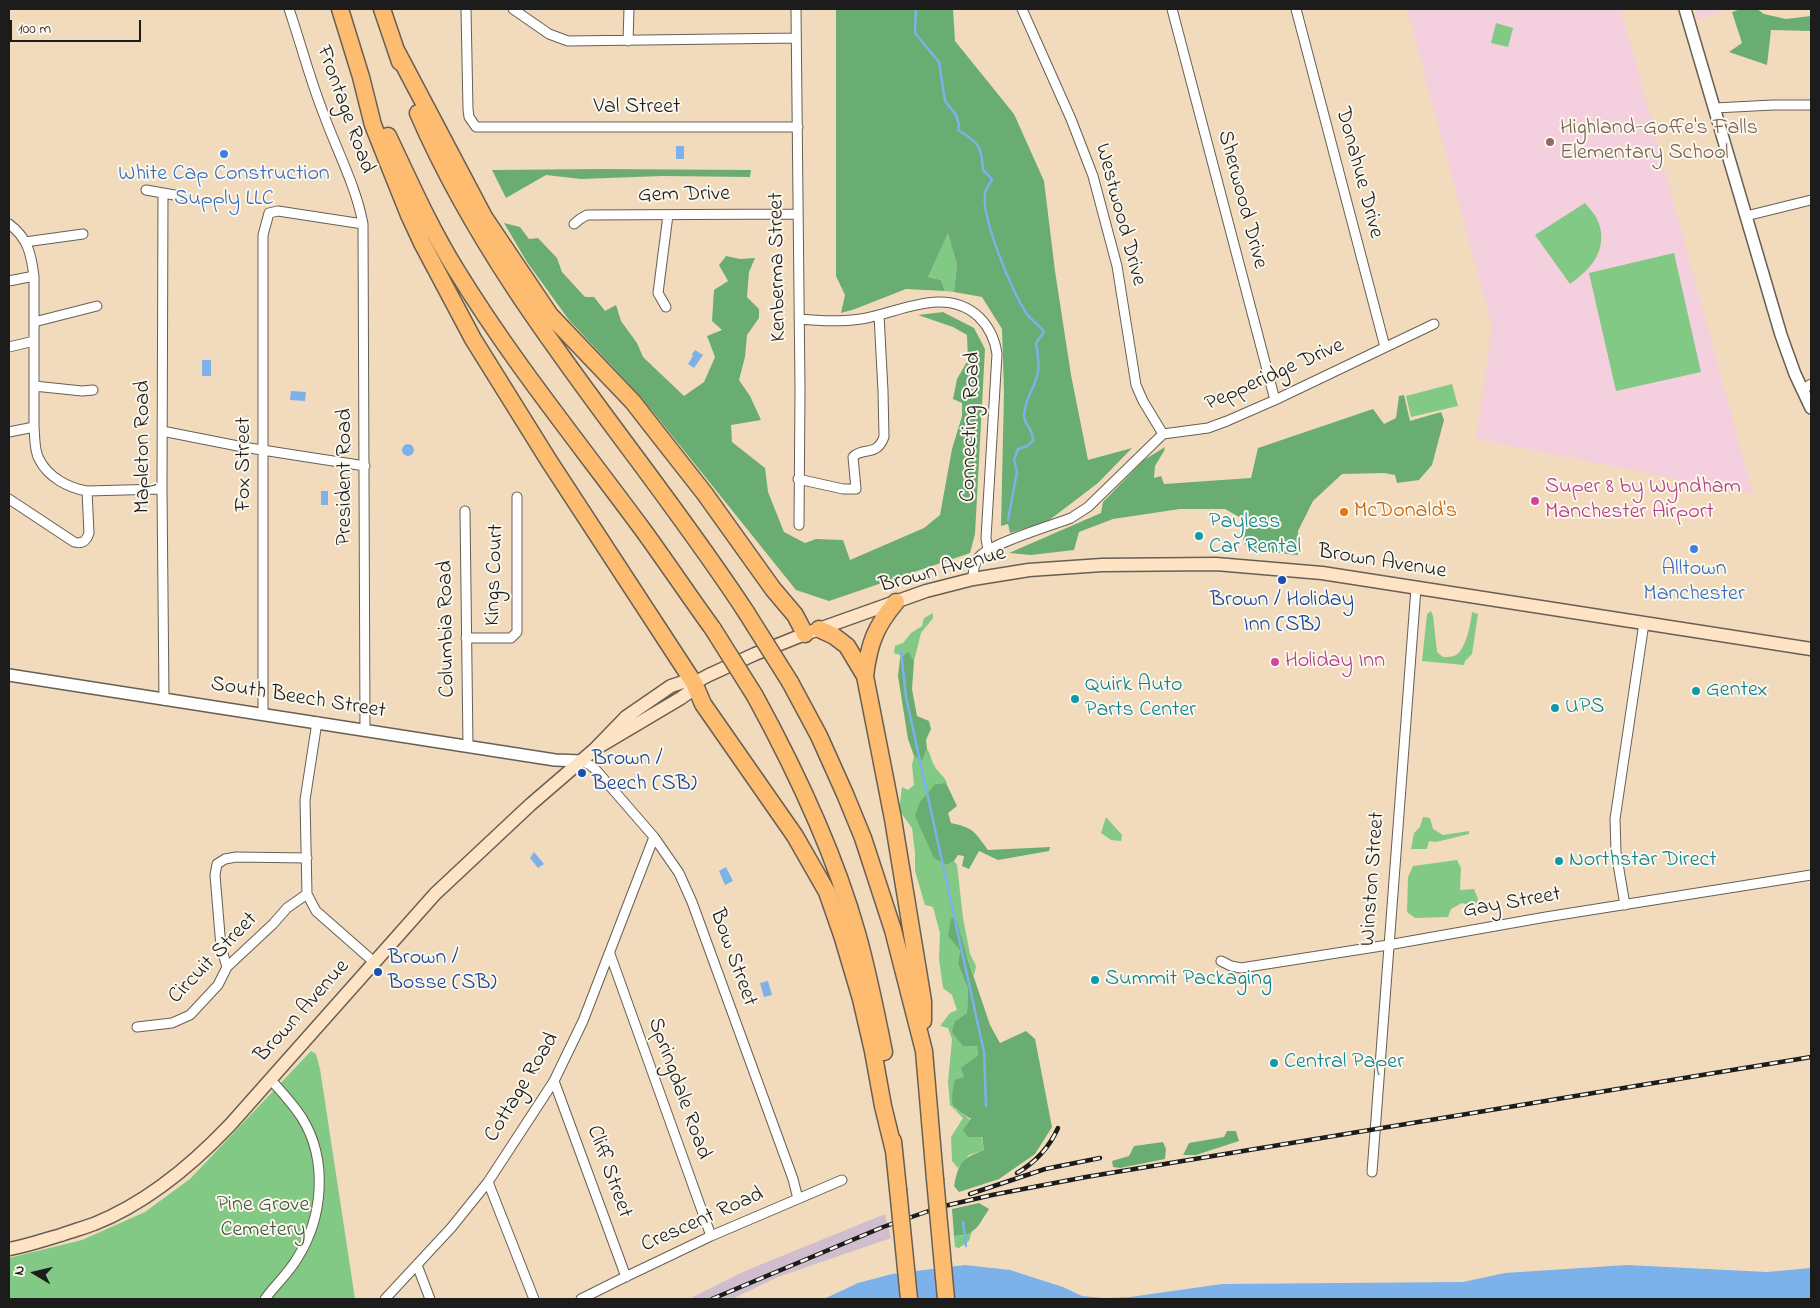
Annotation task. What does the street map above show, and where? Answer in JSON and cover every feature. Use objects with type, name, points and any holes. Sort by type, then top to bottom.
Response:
[{"type":"highway","points":[[340,9],[361,77],[373,125],[409,215],[473,339],[549,461],[694,683],[703,704],[795,836],[828,892],[861,1000],[873,1051],[882,1106],[894,1151]]},
{"type":"highway","points":[[382,9],[406,84],[439,158],[454,189],[505,275],[558,353],[710,557],[790,682],[819,736],[863,838],[893,930],[924,1051]]},
{"type":"highway","points":[[397,52],[484,217],[550,315],[633,402],[705,494],[773,589],[812,632],[834,636],[847,646],[865,676],[893,819],[923,1001],[924,1051],[946,1299]]},
{"type":"highway","points":[[361,77],[408,180],[454,266],[486,317],[523,370],[644,531],[713,629],[755,696],[800,781],[840,882],[870,982],[885,1056],[909,1299]]},
{"type":"highway","points":[[865,676],[871,640],[878,625],[896,602]]},
{"type":"main road","name":"Brown Avenue","points":[[9,1249],[27,1246],[94,1224],[143,1198],[184,1169],[205,1151],[435,894],[530,805],[595,749],[626,717],[663,691],[678,684],[694,683],[755,654],[926,592],[973,579],[1054,567],[1178,563],[1282,569],[1811,649]]},
{"type":"street","name":"Frontage Road","points":[[289,9],[314,89],[348,174],[361,212],[363,224]]},
{"type":"street","name":"Val Street","points":[[466,9],[468,109],[470,118],[476,127],[798,127]]},
{"type":"street","points":[[513,9],[549,34],[563,40],[578,42],[796,38]]},
{"type":"street","points":[[628,9],[628,40]]},
{"type":"street","name":"Kenberma Street","points":[[796,9],[799,525]]},
{"type":"street","name":"Westwood Drive","points":[[1022,9],[1072,119],[1093,176],[1117,266],[1136,385],[1142,401],[1163,434]]},
{"type":"street","name":"Sherwood Drive","points":[[1172,9],[1275,400]]},
{"type":"street","name":"Donahue Drive","points":[[1296,9],[1384,347]]},
{"type":"street","points":[[1685,9],[1781,335],[1807,387],[1811,408]]},
{"type":"street","points":[[1715,108],[1811,105]]},
{"type":"street","points":[[146,190],[180,196]]},
{"type":"street","name":"Mapleton Road","points":[[163,194],[162,489],[164,700]]},
{"type":"street","points":[[1746,216],[1811,200]]},
{"type":"street","name":"Fox Street","points":[[263,714],[263,234],[269,214],[278,211],[363,224]]},
{"type":"street","name":"Gem Drive","points":[[574,224],[580,218],[587,215],[797,214]]},
{"type":"street","points":[[666,307],[658,293],[668,215]]},
{"type":"street","points":[[9,224],[18,232],[31,254],[34,276],[34,427],[38,458],[59,480],[68,486],[87,491],[162,489]]},
{"type":"street","name":"President Road","points":[[363,224],[365,730]]},
{"type":"street","points":[[25,242],[83,234]]},
{"type":"street","points":[[9,281],[34,276]]},
{"type":"street","name":"Connecting Road","points":[[799,319],[840,321],[860,319],[930,302],[951,302],[975,314],[992,335],[996,349],[997,367],[986,538],[988,550]]},
{"type":"street","points":[[34,322],[97,306]]},
{"type":"street","points":[[798,479],[843,489],[856,489],[853,457],[858,453],[872,451],[884,437],[879,315]]},
{"type":"street","name":"Pepperidge Drive","points":[[1163,434],[1208,428],[1275,400],[1434,324]]},
{"type":"street","points":[[9,347],[34,341]]},
{"type":"street","points":[[34,386],[82,391],[93,390]]},
{"type":"street","points":[[9,432],[34,427]]},
{"type":"street","points":[[162,431],[365,466]]},
{"type":"street","points":[[973,579],[974,565],[978,557],[988,550],[1080,513],[1163,434]]},
{"type":"street","points":[[9,499],[74,542],[81,543],[86,540],[89,534],[87,491]]},
{"type":"street","name":"Kings Court","points":[[466,638],[511,638],[517,632],[517,497]]},
{"type":"street","name":"Columbia Road","points":[[465,511],[468,746]]},
{"type":"street","name":"Winston Street","points":[[1372,1172],[1416,588]]},
{"type":"street","points":[[1625,905],[1615,844],[1615,819],[1644,624]]},
{"type":"street","name":"South Beech Street","points":[[9,674],[164,700],[555,760],[581,761]]},
{"type":"street","points":[[316,722],[306,800],[306,894],[321,916],[374,962]]},
{"type":"street","name":"Bow Street","points":[[581,761],[590,765],[601,775],[654,837],[679,873],[692,902],[791,1171],[798,1199]]},
{"type":"street","name":"Cottage Road","points":[[385,1299],[451,1228],[488,1182],[554,1081],[583,1020],[654,837]]},
{"type":"street","points":[[227,967],[221,948],[215,875],[216,864],[225,859],[236,857],[307,858]]},
{"type":"street","name":"Gay Street","points":[[1221,961],[1241,968],[1811,875]]},
{"type":"street","name":"Circuit Street","points":[[137,1027],[172,1023],[190,1015],[218,985],[227,967],[273,924],[287,908],[306,894]]},
{"type":"street","name":"Springdale Road","points":[[610,954],[711,1236]]},
{"type":"street","points":[[264,1299],[297,1259],[307,1241],[314,1222],[319,1192],[317,1160],[302,1118],[270,1079]]},
{"type":"street","name":"Cliff Street","points":[[554,1081],[626,1276]]},
{"type":"street","name":"Crescent Road","points":[[581,1299],[711,1236],[842,1180]]},
{"type":"street","points":[[488,1182],[534,1299]]},
{"type":"street","points":[[417,1264],[430,1299]]},
{"type":"shaded area","name":"Highland-Goffe's Falls Elementary School","points":[[1407,9],[1621,9],[1753,494],[1476,439],[1492,327]]},
{"type":"shaded area","points":[[1695,9],[1728,9],[1698,20]]},
{"type":"shaded area","points":[[885,1214],[891,1238],[778,1277],[732,1299],[689,1299],[745,1271]]},
{"type":"green space","points":[[836,9],[953,9],[955,41],[1014,114],[1044,181],[1055,271],[1071,375],[1088,460],[1132,448],[1098,483],[1048,521],[1010,533],[1008,524],[1001,526],[1004,392],[1002,329],[982,297],[954,292],[957,265],[948,233],[928,277],[941,280],[945,291],[906,289],[841,313],[845,295],[836,276]]},
{"type":"green space","points":[[1741,9],[1757,9],[1764,14],[1786,19],[1811,16],[1811,31],[1771,30],[1767,65],[1729,52],[1742,43],[1732,12]]},
{"type":"green space","points":[[1496,23],[1513,28],[1508,47],[1491,43]]},
{"type":"green space","points":[[492,170],[751,170],[750,177],[662,176],[581,179],[546,175],[506,198]]},
{"type":"green space","points":[[1585,203],[1596,217],[1600,229],[1600,248],[1592,264],[1570,284],[1535,235]]},
{"type":"green space","points":[[504,223],[520,227],[529,239],[538,238],[557,258],[562,272],[585,297],[594,297],[605,311],[616,305],[621,321],[637,343],[643,357],[684,396],[704,382],[715,357],[707,336],[722,330],[712,321],[714,290],[728,281],[719,265],[726,256],[740,259],[755,258],[749,272],[747,297],[759,309],[759,318],[747,335],[745,357],[739,380],[750,396],[761,420],[731,425],[732,442],[765,468],[768,492],[784,532],[805,543],[816,539],[843,540],[850,560],[924,528],[940,515],[952,449],[962,416],[962,403],[953,399],[957,379],[968,360],[967,335],[953,327],[918,315],[943,312],[974,328],[985,349],[975,534],[970,553],[829,601],[796,590],[641,397],[569,320],[527,262]]},
{"type":"green space","points":[[948,232],[957,265],[954,292],[945,291],[941,280],[928,277]]},
{"type":"green space","points":[[1674,253],[1701,372],[1616,391],[1589,273]]},
{"type":"green space","points":[[1452,384],[1458,406],[1411,417],[1406,396]]},
{"type":"green space","points":[[1404,395],[1410,421],[1441,412],[1444,420],[1432,465],[1419,480],[1397,483],[1395,475],[1384,473],[1342,474],[1313,501],[1298,531],[1298,555],[1248,550],[1241,534],[1241,518],[1225,509],[1180,509],[1113,519],[1079,532],[1074,550],[1031,555],[1009,553],[1101,513],[1103,502],[1144,460],[1165,447],[1155,466],[1154,478],[1161,476],[1164,484],[1251,478],[1258,448],[1373,409],[1384,424],[1396,418],[1399,396]]},
{"type":"green space","points":[[1431,611],[1437,652],[1443,657],[1453,656],[1460,652],[1467,635],[1472,612],[1478,614],[1472,654],[1465,661],[1464,665],[1422,661],[1427,614]]},
{"type":"green space","points":[[933,613],[933,618],[921,633],[914,661],[908,651],[900,659],[900,655],[894,653],[895,646],[903,643],[911,633],[922,626],[924,618]]},
{"type":"green space","points":[[908,651],[914,661],[912,689],[917,716],[929,721],[931,729],[926,740],[927,749],[922,761],[914,756],[908,739],[898,676],[900,659]]},
{"type":"green space","points":[[927,749],[935,767],[947,783],[935,784],[916,816],[922,829],[947,865],[954,861],[957,865],[963,918],[970,954],[976,966],[974,976],[967,957],[960,950],[958,964],[968,989],[967,1013],[955,1021],[977,1046],[978,1055],[962,1068],[965,1077],[955,1109],[975,1125],[981,1136],[984,1150],[969,1155],[958,1168],[952,1161],[951,1137],[963,1118],[950,1105],[948,1082],[952,1039],[948,1028],[940,1026],[950,1013],[957,1010],[952,995],[943,988],[939,959],[940,933],[933,907],[925,905],[915,871],[912,828],[899,810],[902,787],[908,790],[914,785],[912,765],[914,756],[922,761]]},
{"type":"green space","points":[[946,783],[957,806],[948,813],[951,823],[973,831],[988,850],[1050,847],[1049,851],[998,860],[979,851],[969,869],[962,866],[964,856],[958,855],[954,861],[947,865],[934,858],[915,816],[920,802],[935,784]]},
{"type":"green space","points":[[1106,817],[1122,835],[1121,841],[1111,840],[1101,833]]},
{"type":"green space","points":[[1423,817],[1430,818],[1433,829],[1443,835],[1469,831],[1469,834],[1436,842],[1429,841],[1427,849],[1411,849],[1414,833],[1420,827]]},
{"type":"green space","points":[[1457,860],[1461,868],[1460,890],[1474,889],[1478,899],[1476,907],[1462,903],[1451,909],[1448,917],[1415,918],[1407,912],[1408,877],[1413,866]]},
{"type":"green space","points":[[955,915],[990,1025],[1000,1043],[1026,1031],[1035,1039],[1052,1127],[1035,1154],[999,1179],[959,1192],[954,1186],[962,1162],[984,1150],[982,1137],[968,1137],[963,1130],[971,1119],[955,1107],[952,1100],[955,1080],[964,1077],[961,1068],[978,1055],[977,1046],[963,1046],[952,1032],[955,1021],[967,1013],[968,989],[958,964],[960,950],[948,936],[951,919]]},
{"type":"green space","name":"Pine Grove Cemetery","points":[[311,1051],[316,1054],[320,1069],[355,1299],[9,1299],[9,1258],[82,1240],[145,1212],[190,1179]]},
{"type":"green space","points":[[1227,1131],[1236,1131],[1239,1141],[1196,1155],[1183,1155],[1189,1143],[1224,1137]]},
{"type":"green space","points":[[1163,1142],[1166,1149],[1165,1159],[1120,1168],[1113,1167],[1112,1161],[1129,1156],[1134,1146]]},
{"type":"green space","points":[[979,1203],[989,1209],[976,1228],[967,1234],[954,1236],[952,1209]]},
{"type":"green space","points":[[972,1231],[969,1241],[959,1248],[955,1247],[954,1236],[962,1236]]},
{"type":"water","points":[[676,146],[684,146],[684,159],[676,159]]},
{"type":"water","points":[[695,350],[703,355],[694,368],[688,364]]},
{"type":"water","points":[[202,360],[211,360],[211,376],[202,376]]},
{"type":"water","points":[[291,391],[306,392],[305,401],[290,400]]},
{"type":"water","points":[[408,444],[414,450],[408,456],[402,450]]},
{"type":"water","points":[[321,491],[328,491],[328,505],[321,505]]},
{"type":"water","points":[[534,852],[544,864],[538,868],[530,858]]},
{"type":"water","points":[[726,867],[733,881],[725,885],[719,871]]},
{"type":"water","points":[[768,981],[772,995],[764,997],[760,983]]},
{"type":"water","points":[[965,1265],[1010,1270],[1063,1287],[1082,1296],[1104,1298],[1130,1297],[1222,1284],[1463,1282],[1505,1273],[1627,1265],[1767,1272],[1811,1268],[1811,1299],[824,1299],[858,1283],[892,1274]]},
{"type":"waterway","points":[[916,9],[915,33],[939,62],[945,101],[956,115],[959,124],[958,130],[978,146],[983,170],[992,179],[985,193],[985,205],[999,254],[1026,313],[1044,332],[1036,343],[1038,372],[1024,411],[1024,419],[1032,432],[1033,441],[1027,446],[1018,449],[1014,460],[1017,472],[1008,520]]},
{"type":"waterway","points":[[901,651],[906,697],[984,1052],[986,1106]]},
{"type":"waterway","points":[[963,1222],[966,1246]]},
{"type":"railway","points":[[712,1299],[883,1227],[940,1207],[992,1195],[1086,1177],[1811,1057]]},
{"type":"railway","points":[[1017,1173],[1041,1154],[1058,1128]]},
{"type":"railway","points":[[970,1194],[1045,1169],[1100,1158]]},
{"type":"place","name":"Highland-Goffe's Falls Elementary School","points":[[1550,142]]},
{"type":"place","name":"White Cap Construction Supply LLC","points":[[224,154]]},
{"type":"place","name":"Super 8 by Wyndham Manchester Airport","points":[[1535,501]]},
{"type":"place","name":"McDonald's","points":[[1344,512]]},
{"type":"place","name":"Payless Car Rental","points":[[1199,536]]},
{"type":"place","name":"Alltown Manchester","points":[[1694,549]]},
{"type":"place","name":"Brown / Holiday Inn (SB)","points":[[1282,580]]},
{"type":"place","name":"Holiday Inn","points":[[1275,662]]},
{"type":"place","name":"Gentex","points":[[1696,691]]},
{"type":"place","name":"Quirk Auto Parts Center","points":[[1075,699]]},
{"type":"place","name":"UPS","points":[[1555,708]]},
{"type":"place","name":"Brown / Beech (SB)","points":[[582,773]]},
{"type":"place","name":"Northstar Direct","points":[[1559,861]]},
{"type":"place","name":"Brown / Bosse (SB)","points":[[378,972]]},
{"type":"place","name":"Summit Packaging","points":[[1095,980]]},
{"type":"place","name":"Central Paper","points":[[1274,1063]]}]
